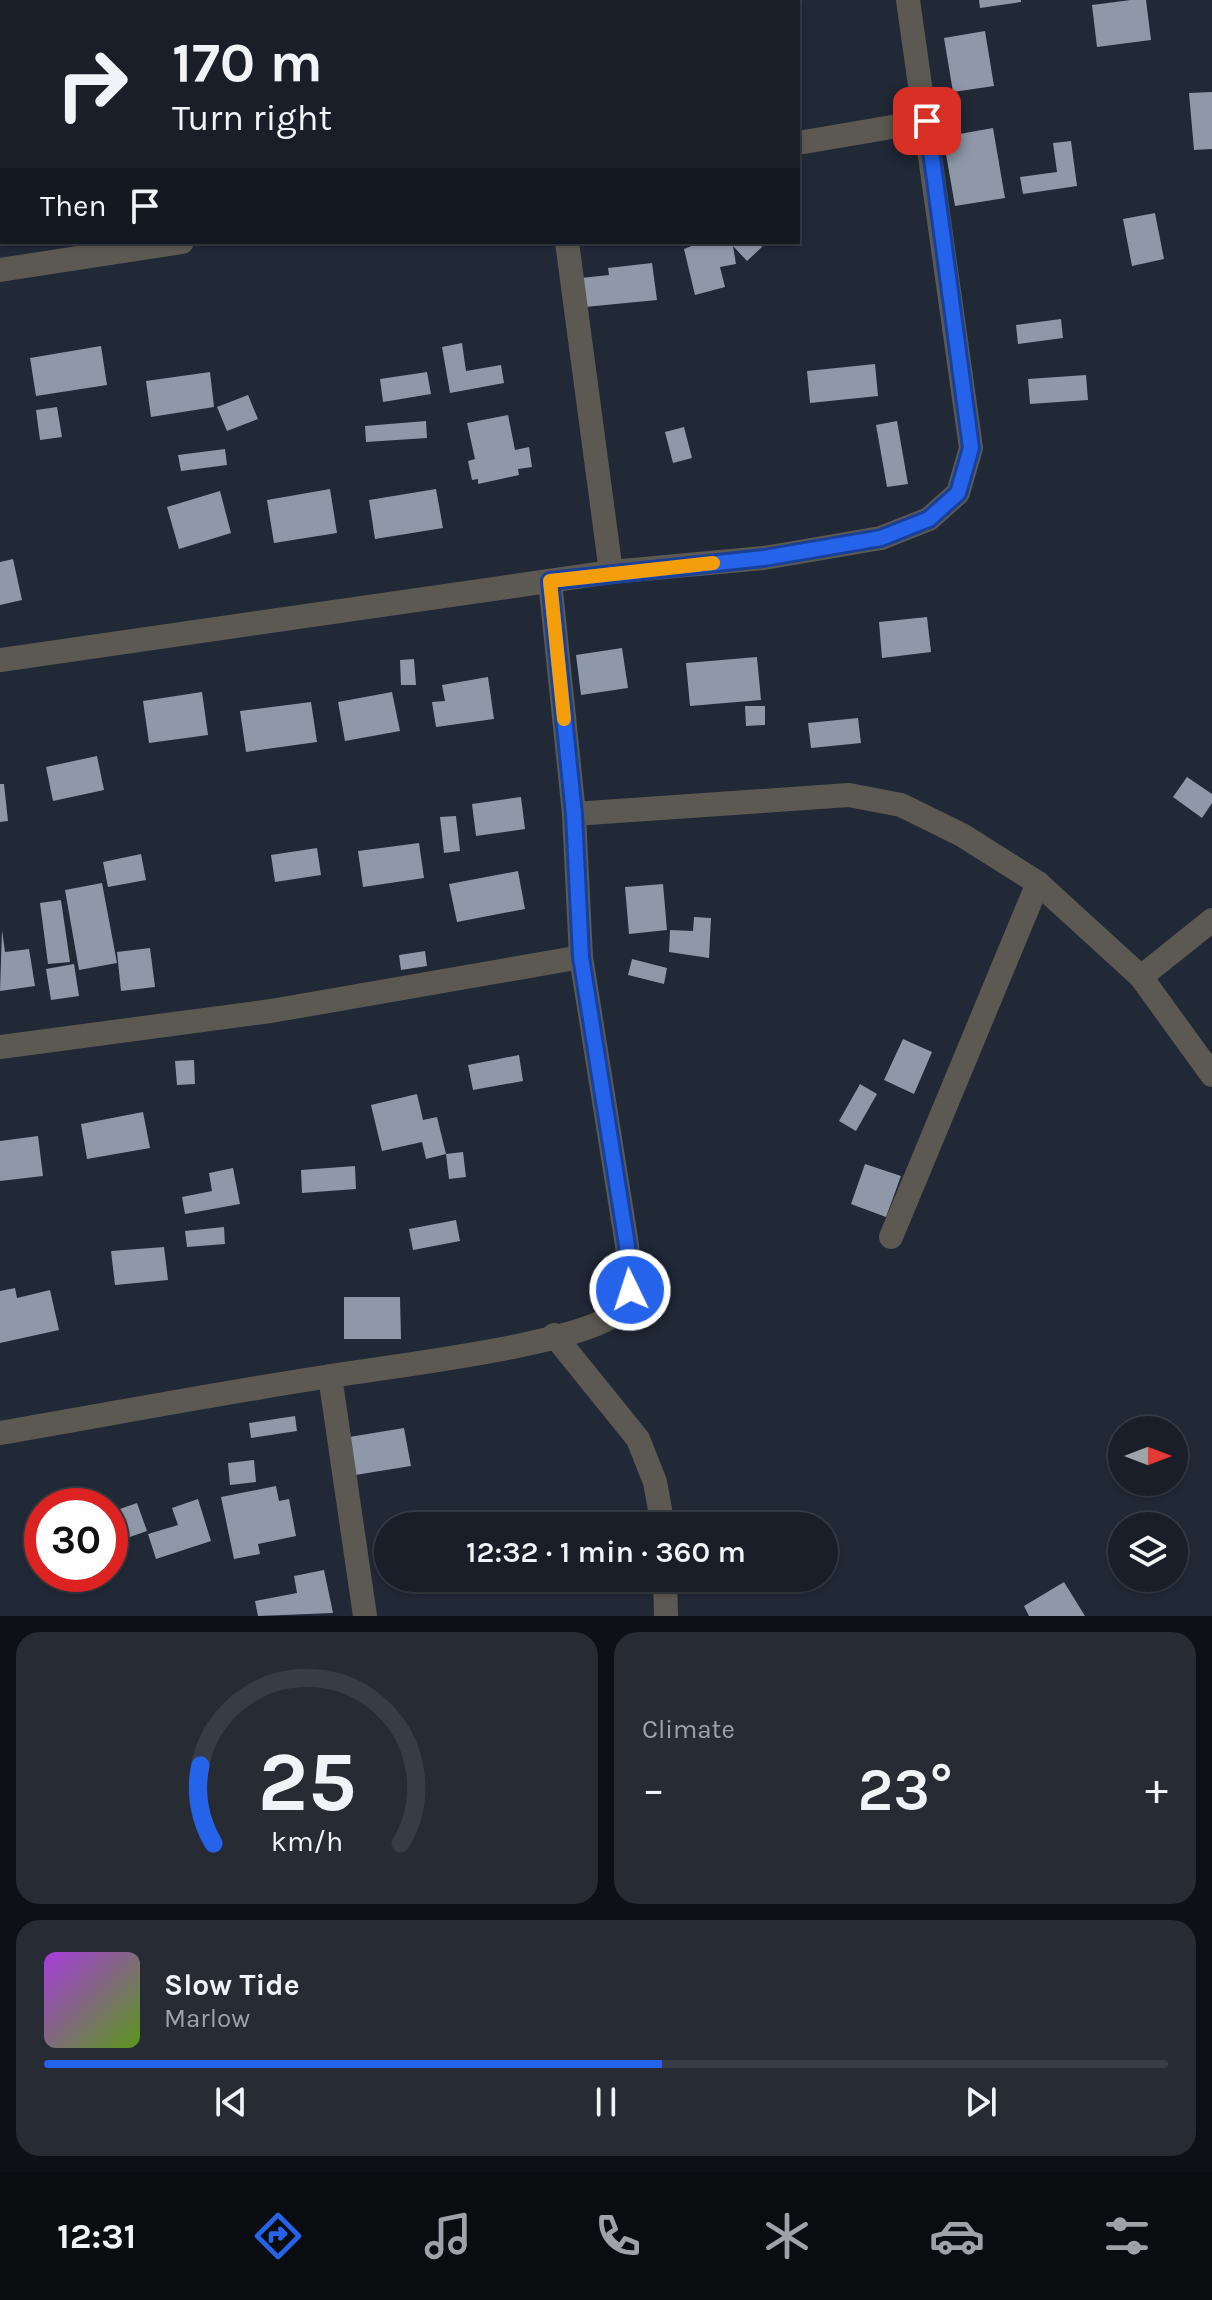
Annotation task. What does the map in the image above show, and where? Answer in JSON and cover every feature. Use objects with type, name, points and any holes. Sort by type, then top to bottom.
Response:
[{"type":"street","points":[[0,660],[611,572],[764,558],[881,538],[929,519],[958,493],[971,448],[908,0]]},
{"type":"street","points":[[800,143],[927,121]]},
{"type":"street","points":[[0,270],[169,244]]},
{"type":"street","points":[[567,244],[611,572]]},
{"type":"street","points":[[0,1433],[330,1376],[466,1356],[595,1325],[620,1310],[630,1290],[627,1245],[581,957],[574,814],[550,581]]},
{"type":"street","points":[[574,814],[849,795],[901,805],[962,835],[1038,883],[1141,977],[1212,1075]]},
{"type":"street","points":[[891,1237],[1038,883]]},
{"type":"street","points":[[1141,977],[1212,920]]},
{"type":"street","points":[[0,1047],[271,1011],[581,957]]},
{"type":"street","points":[[554,1335],[638,1439],[655,1482],[660,1512]]},
{"type":"street","points":[[330,1376],[365,1616]]},
{"type":"street","points":[[665,1592],[666,1616]]},
{"type":"building","points":[[979,0],[1021,0],[1021,2],[980,8]]},
{"type":"building","points":[[1146,0],[1151,40],[1097,47],[1092,5]]},
{"type":"building","points":[[985,31],[994,86],[953,92],[944,38]]},
{"type":"building","points":[[1212,92],[1212,149],[1194,150],[1189,93]]},
{"type":"building","points":[[993,128],[1005,198],[955,206],[943,137]]},
{"type":"building","points":[[1071,141],[1077,186],[1023,194],[1020,177],[1057,172],[1053,143]]},
{"type":"building","points":[[1155,213],[1164,259],[1132,266],[1123,219]]},
{"type":"building","points":[[697,244],[760,244],[762,247],[747,261],[733,246],[736,264],[720,267],[725,287],[695,295],[684,249]]},
{"type":"building","points":[[652,263],[657,300],[585,307],[581,278],[609,275],[608,268]]},
{"type":"building","points":[[1061,319],[1063,338],[1018,344],[1016,325]]},
{"type":"building","points":[[462,343],[466,371],[501,365],[504,383],[450,393],[442,347]]},
{"type":"building","points":[[101,346],[107,385],[36,396],[30,358]]},
{"type":"building","points":[[875,364],[878,396],[810,403],[807,371]]},
{"type":"building","points":[[210,372],[214,407],[151,417],[146,381]]},
{"type":"building","points":[[427,372],[431,394],[383,402],[380,379]]},
{"type":"building","points":[[1086,375],[1088,400],[1030,404],[1028,379]]},
{"type":"building","points":[[248,395],[258,419],[227,431],[217,407]]},
{"type":"building","points":[[57,407],[62,437],[40,440],[36,410]]},
{"type":"building","points":[[508,415],[515,450],[529,447],[532,467],[518,469],[519,475],[478,484],[478,479],[472,480],[468,461],[475,459],[467,423]]},
{"type":"building","points":[[426,421],[427,438],[366,442],[365,426]]},
{"type":"building","points":[[897,421],[908,484],[887,487],[876,425]]},
{"type":"building","points":[[684,427],[692,458],[673,463],[665,432]]},
{"type":"building","points":[[225,449],[227,465],[181,471],[178,455]]},
{"type":"building","points":[[330,489],[337,533],[274,543],[267,500]]},
{"type":"building","points":[[436,489],[443,528],[375,539],[369,500]]},
{"type":"building","points":[[220,491],[231,533],[179,549],[167,507]]},
{"type":"building","points":[[13,559],[22,600],[0,605],[0,562]]},
{"type":"building","points":[[927,617],[931,652],[882,658],[879,622]]},
{"type":"building","points":[[622,648],[628,688],[581,695],[576,655]]},
{"type":"building","points":[[757,657],[761,700],[690,706],[686,663]]},
{"type":"building","points":[[414,659],[416,685],[401,685],[400,660]]},
{"type":"building","points":[[488,677],[494,719],[436,727],[432,702],[445,701],[442,685]]},
{"type":"building","points":[[202,692],[208,735],[149,743],[143,701]]},
{"type":"building","points":[[392,692],[400,731],[345,741],[338,702]]},
{"type":"building","points":[[311,702],[317,742],[246,752],[240,711]]},
{"type":"building","points":[[745,706],[765,706],[765,725],[746,726]]},
{"type":"building","points":[[858,718],[861,743],[811,748],[808,723]]},
{"type":"building","points":[[97,756],[104,790],[53,801],[46,767]]},
{"type":"building","points":[[1187,777],[1212,794],[1212,803],[1202,818],[1173,797]]},
{"type":"building","points":[[0,784],[4,784],[8,821],[0,822]]},
{"type":"building","points":[[521,797],[525,829],[476,836],[472,804]]},
{"type":"building","points":[[456,816],[460,851],[444,853],[440,817]]},
{"type":"building","points":[[419,843],[424,878],[363,887],[358,851]]},
{"type":"building","points":[[317,848],[321,875],[275,882],[271,855]]},
{"type":"building","points":[[141,854],[146,880],[108,887],[103,862]]},
{"type":"building","points":[[518,871],[525,909],[457,922],[449,884]]},
{"type":"building","points":[[102,883],[117,963],[79,970],[65,890]]},
{"type":"building","points":[[663,884],[667,930],[629,934],[625,887]]},
{"type":"building","points":[[61,900],[70,962],[48,964],[40,903]]},
{"type":"building","points":[[694,917],[711,918],[709,958],[669,952],[670,930],[693,931]]},
{"type":"building","points":[[2,930],[5,952],[29,949],[35,986],[0,991]]},
{"type":"building","points":[[150,948],[155,987],[121,991],[117,952]]},
{"type":"building","points":[[425,951],[427,966],[401,970],[399,955]]},
{"type":"building","points":[[632,959],[667,968],[664,984],[628,975]]},
{"type":"building","points":[[74,964],[79,996],[51,1000],[46,969]]},
{"type":"building","points":[[903,1039],[932,1052],[914,1094],[884,1080]]},
{"type":"building","points":[[519,1055],[523,1081],[473,1090],[468,1065]]},
{"type":"building","points":[[194,1060],[195,1084],[177,1085],[175,1061]]},
{"type":"building","points":[[860,1084],[877,1094],[856,1131],[839,1121]]},
{"type":"building","points":[[417,1094],[423,1120],[437,1117],[446,1154],[426,1159],[422,1142],[382,1151],[371,1105]]},
{"type":"building","points":[[143,1112],[150,1148],[87,1159],[81,1124]]},
{"type":"building","points":[[38,1136],[43,1176],[0,1181],[0,1141]]},
{"type":"building","points":[[463,1152],[466,1177],[449,1179],[446,1154]]},
{"type":"building","points":[[865,1164],[901,1176],[886,1217],[851,1204]]},
{"type":"building","points":[[355,1166],[356,1189],[302,1193],[301,1170]]},
{"type":"building","points":[[233,1168],[240,1204],[185,1214],[182,1197],[212,1191],[209,1173]]},
{"type":"building","points":[[456,1220],[460,1241],[413,1250],[409,1229]]},
{"type":"building","points":[[224,1227],[225,1244],[187,1247],[185,1231]]},
{"type":"building","points":[[164,1247],[168,1280],[115,1285],[111,1251]]},
{"type":"building","points":[[15,1288],[17,1298],[50,1290],[59,1330],[0,1343],[0,1291]]},
{"type":"building","points":[[344,1297],[400,1297],[401,1339],[344,1339]]},
{"type":"building","points":[[295,1416],[297,1431],[251,1438],[249,1423]]},
{"type":"building","points":[[404,1428],[411,1466],[343,1477],[337,1439]]},
{"type":"building","points":[[254,1460],[256,1482],[230,1485],[228,1463]]},
{"type":"building","points":[[276,1486],[279,1501],[289,1499],[296,1536],[258,1544],[260,1554],[234,1559],[221,1497]]},
{"type":"building","points":[[198,1499],[211,1541],[156,1559],[148,1534],[178,1525],[172,1508]]},
{"type":"building","points":[[137,1503],[147,1531],[128,1538],[128,1506]]},
{"type":"building","points":[[324,1570],[333,1613],[258,1616],[255,1601],[297,1593],[294,1576]]},
{"type":"building","points":[[1064,1582],[1085,1616],[1029,1616],[1024,1606]]},
{"type":"slow traffic","points":[[564,719],[550,581],[713,563]]},
{"type":"route","points":[[630,1290],[627,1245],[581,957],[574,814],[550,581],[611,572],[764,558],[881,538],[929,519],[958,493],[971,448],[927,121]]}]
